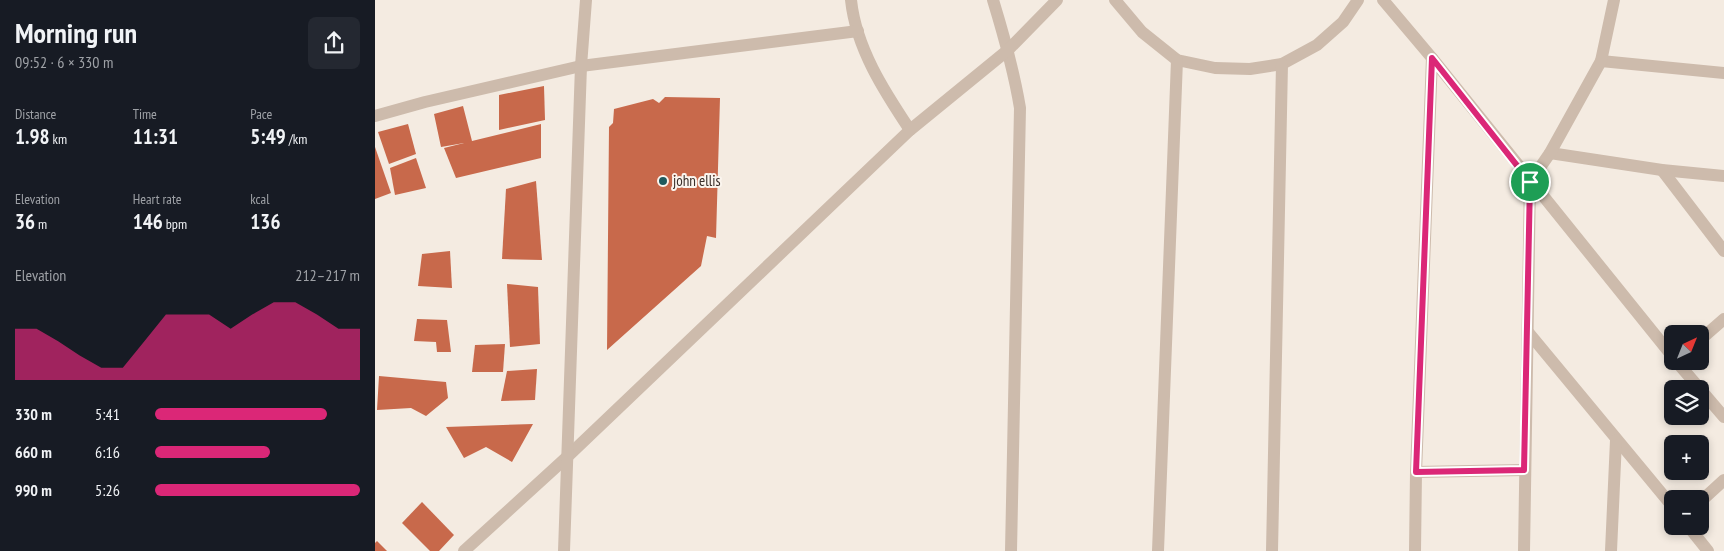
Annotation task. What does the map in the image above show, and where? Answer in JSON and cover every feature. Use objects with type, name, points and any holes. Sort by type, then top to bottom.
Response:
[{"type":"street","points":[[564,551],[581,66],[586,0]]},
{"type":"street","points":[[851,0],[858,31],[870,63],[883,90],[910,130]]},
{"type":"street","points":[[993,0],[1008,50],[1020,108],[1011,551]]},
{"type":"street","points":[[464,551],[567,457],[910,130],[1008,50],[1057,0]]},
{"type":"street","points":[[1115,0],[1142,32],[1177,60],[1215,68],[1250,69],[1282,64],[1317,45],[1343,22],[1358,0]]},
{"type":"street","points":[[1383,0],[1664,346]]},
{"type":"street","points":[[1524,551],[1530,182],[1550,153],[1601,61],[1614,0]]},
{"type":"street","points":[[375,116],[425,102],[581,66],[858,31]]},
{"type":"street","points":[[1415,551],[1416,472],[1432,58]]},
{"type":"street","points":[[1158,551],[1177,60]]},
{"type":"street","points":[[1601,61],[1724,73]]},
{"type":"street","points":[[1272,551],[1282,64]]},
{"type":"street","points":[[1550,153],[1662,170],[1724,176]]},
{"type":"street","points":[[1662,170],[1724,251]]},
{"type":"street","points":[[1709,332],[1724,319]]},
{"type":"street","points":[[1528,332],[1664,496]]},
{"type":"street","points":[[1684,370],[1692,380]]},
{"type":"street","points":[[1709,400],[1724,417]]},
{"type":"street","points":[[1611,551],[1616,440]]},
{"type":"street","points":[[1416,472],[1524,470]]},
{"type":"street","points":[[1709,494],[1724,480]]},
{"type":"street","points":[[1695,535],[1707,551]]},
{"type":"building","points":[[544,86],[545,120],[499,130],[499,95]]},
{"type":"building","name":"john ellis","points":[[665,97],[720,98],[716,238],[707,236],[701,266],[607,350],[609,127],[613,123],[614,109],[653,99],[659,103]]},
{"type":"building","points":[[463,106],[472,141],[541,124],[541,158],[456,178],[444,148],[464,143],[441,147],[434,114]]},
{"type":"building","points":[[408,124],[416,154],[389,164],[378,132]]},
{"type":"building","points":[[375,147],[391,193],[375,199]]},
{"type":"building","points":[[416,158],[426,188],[395,195],[390,168]]},
{"type":"building","points":[[536,181],[542,260],[502,259],[506,189]]},
{"type":"building","points":[[450,251],[452,288],[418,286],[422,254]]},
{"type":"building","points":[[507,284],[538,287],[540,344],[510,347]]},
{"type":"building","points":[[417,319],[447,320],[451,352],[437,352],[436,342],[414,341]]},
{"type":"building","points":[[505,344],[503,372],[472,372],[475,345]]},
{"type":"building","points":[[537,369],[535,400],[501,401],[507,371]]},
{"type":"building","points":[[379,376],[446,382],[448,398],[426,416],[411,408],[377,410]]},
{"type":"building","points":[[533,424],[512,462],[486,447],[464,458],[446,427]]},
{"type":"building","points":[[422,502],[454,535],[439,551],[430,551],[402,523]]},
{"type":"building","points":[[377,541],[387,551],[375,551],[375,543]]},
{"type":"place","name":"john ellis","points":[[663,181]]},
{"type":"route","points":[[1432,58],[1530,182],[1524,470],[1416,472],[1432,58]]}]
